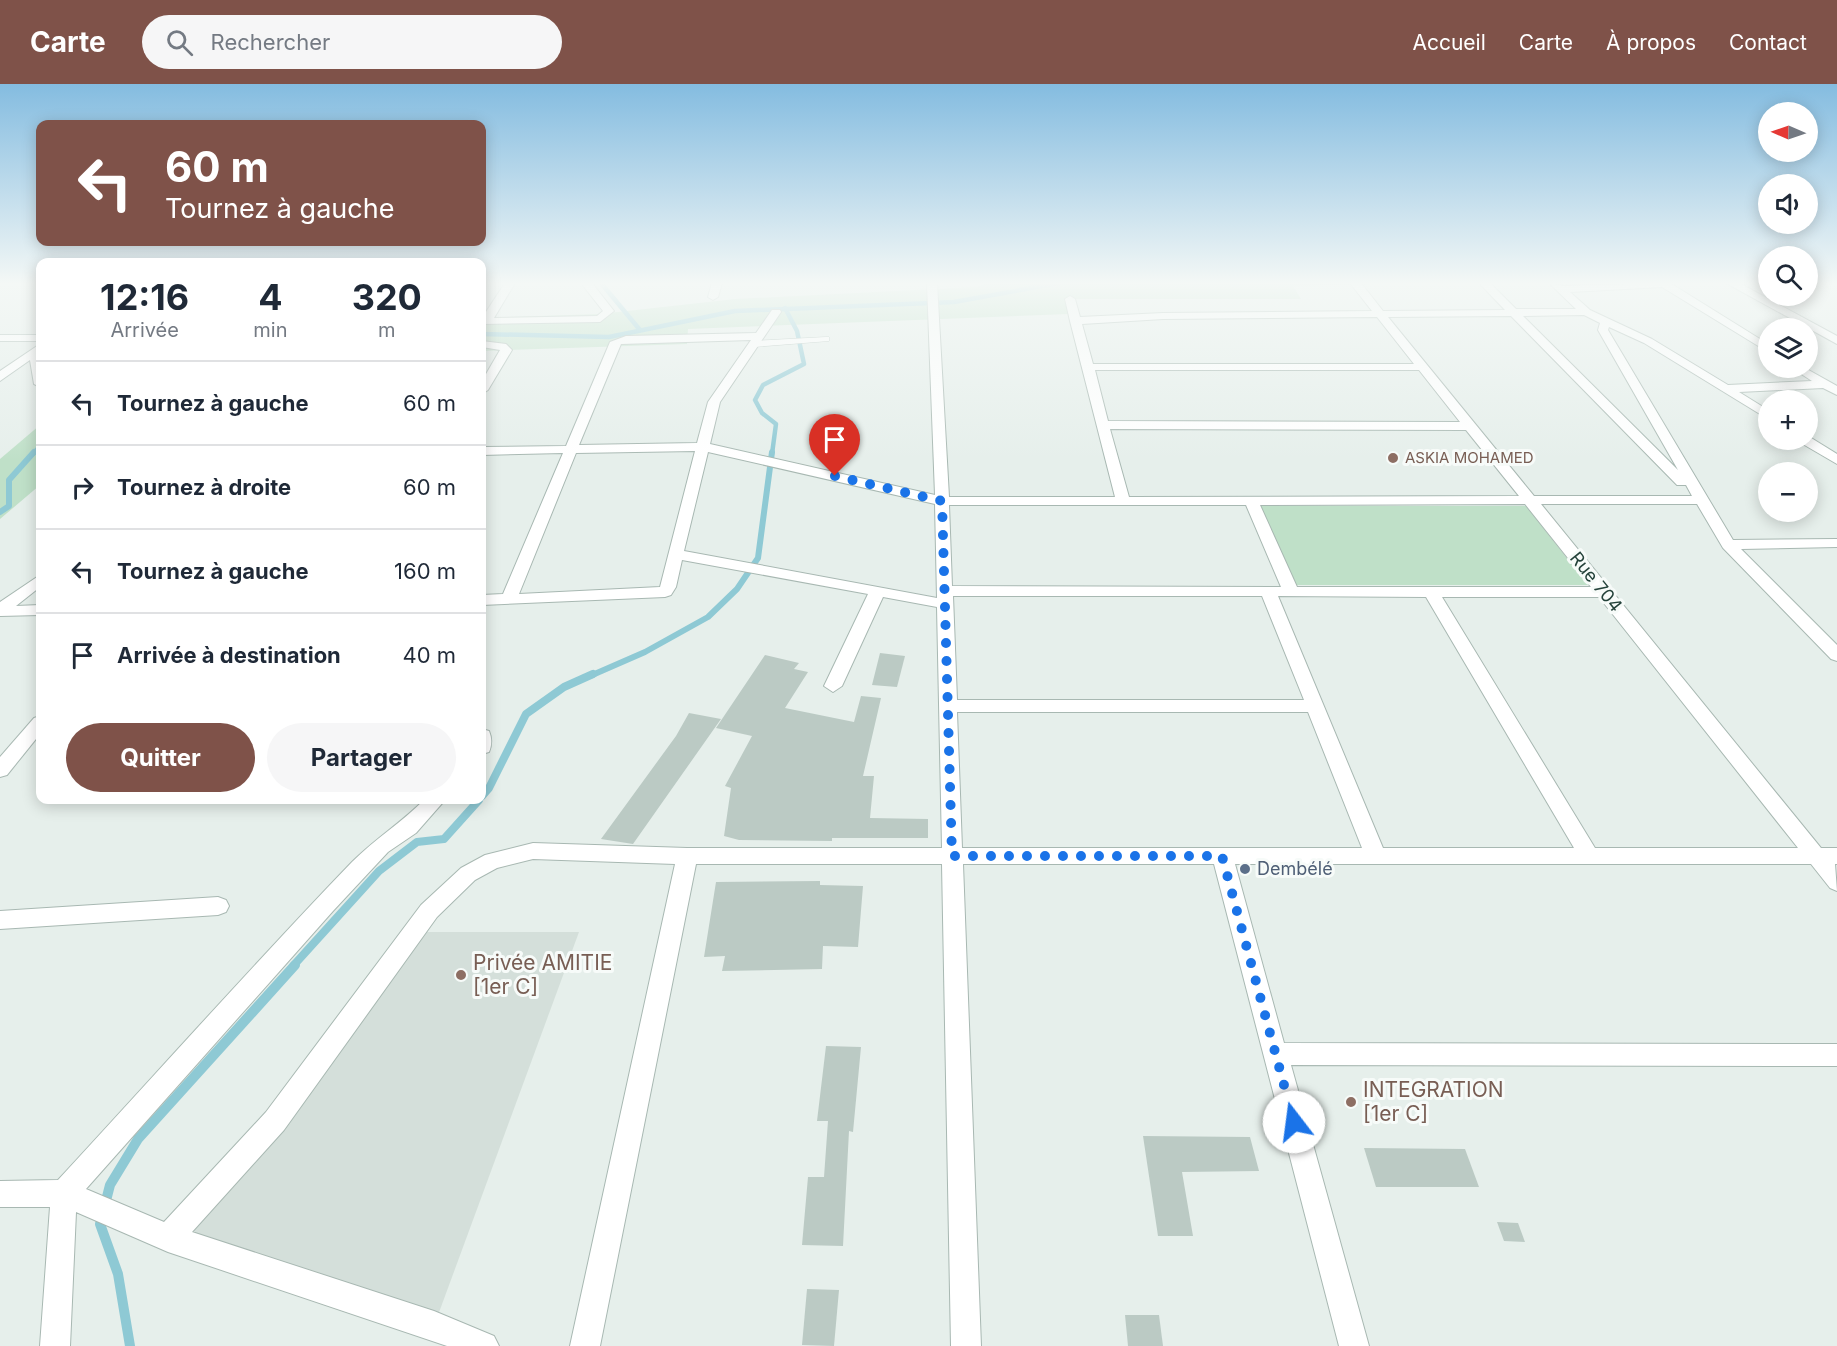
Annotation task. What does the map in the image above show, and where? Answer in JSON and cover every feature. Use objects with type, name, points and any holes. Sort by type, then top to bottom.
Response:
[{"type":"street","points":[[508,600],[617,342]]},
{"type":"street","points":[[486,600],[658,594],[668,587],[714,402],[756,342]]},
{"type":"street","points":[[934,342],[942,501],[966,1346]]},
{"type":"street","points":[[1081,342],[1123,501]]},
{"type":"street","name":"Rue 704","points":[[1402,342],[1604,592],[1827,856],[1837,882]]},
{"type":"street","points":[[1544,342],[1700,500]]},
{"type":"street","points":[[1610,342],[1728,545],[1834,650]]},
{"type":"street","points":[[1645,342],[1758,408]]},
{"type":"street","points":[[486,344],[502,345],[506,350],[486,383]]},
{"type":"street","points":[[0,377],[36,350]]},
{"type":"street","points":[[1087,366],[1422,367]]},
{"type":"street","points":[[1815,378],[1834,389]]},
{"type":"street","points":[[1728,389],[1834,389]]},
{"type":"street","points":[[1103,425],[1470,426]]},
{"type":"street","points":[[486,451],[704,447],[942,501],[1700,500]]},
{"type":"street","points":[[1818,448],[1837,460]]},
{"type":"street","points":[[1251,501],[1291,591]]},
{"type":"street","points":[[1728,545],[1837,543]]},
{"type":"street","points":[[677,554],[876,592],[945,598],[1268,591],[1604,592]]},
{"type":"street","points":[[0,610],[36,583]]},
{"type":"street","points":[[1268,591],[1376,856]]},
{"type":"street","points":[[1431,591],[1588,856]]},
{"type":"street","points":[[833,686],[876,592]]},
{"type":"street","points":[[0,610],[36,610]]},
{"type":"street","points":[[948,706],[1315,706]]},
{"type":"street","points":[[0,770],[33,740]]},
{"type":"street","points":[[55,1346],[64,1194],[325,905],[381,846],[409,828],[431,804]]},
{"type":"street","points":[[168,1238],[275,1121],[429,911],[468,874],[492,861],[533,850],[687,856],[1827,856]]},
{"type":"street","points":[[585,1346],[687,856]]},
{"type":"street","points":[[1222,856],[1354,1346]]},
{"type":"street","points":[[0,920],[218,906]]},
{"type":"street","points":[[1275,1054],[1837,1054]]},
{"type":"street","points":[[0,1194],[64,1194],[95,1205],[168,1238],[434,1326],[484,1346]]},
{"type":"shaded area","points":[[427,932],[579,932],[434,1326],[186,1236]]},
{"type":"green space","points":[[486,342],[687,342],[687,344],[486,351]]},
{"type":"green space","points":[[36,428],[36,488],[0,519],[0,459]]},
{"type":"green space","points":[[1255,506],[1526,506],[1588,585],[1289,585]]},
{"type":"building","points":[[880,653],[905,656],[897,687],[872,685]]},
{"type":"building","points":[[765,655],[799,663],[794,669],[808,672],[785,708],[854,722],[861,696],[881,698],[863,776],[874,776],[870,818],[928,819],[928,838],[832,838],[832,841],[739,840],[724,836],[731,788],[725,786],[752,736],[716,728]]},
{"type":"building","points":[[689,713],[721,719],[633,844],[601,839],[676,736]]},
{"type":"building","points":[[820,881],[820,885],[863,886],[858,947],[823,946],[822,969],[722,971],[725,956],[704,957],[716,882]]},
{"type":"building","points":[[826,1046],[861,1047],[853,1132],[849,1131],[843,1246],[802,1245],[808,1177],[824,1177],[828,1121],[817,1121]]},
{"type":"building","points":[[1143,1136],[1250,1137],[1259,1171],[1182,1172],[1193,1236],[1158,1236]]},
{"type":"building","points":[[1364,1148],[1465,1149],[1479,1187],[1376,1187]]},
{"type":"building","points":[[1497,1222],[1518,1223],[1525,1242],[1504,1241]]},
{"type":"building","points":[[807,1289],[839,1290],[834,1346],[802,1345]]},
{"type":"building","points":[[1125,1315],[1159,1315],[1163,1346],[1128,1346]]},
{"type":"waterway","points":[[772,454],[776,424],[762,413],[755,400],[763,385],[804,364],[799,342]]},
{"type":"waterway","points":[[33,454],[36,451]]},
{"type":"waterway","points":[[0,512],[9,506],[9,480],[34,452]]},
{"type":"waterway","points":[[590,676],[645,652],[708,617],[737,589],[758,558],[772,452]]},
{"type":"waterway","points":[[486,791],[526,714],[564,687],[593,674]]},
{"type":"waterway","points":[[293,966],[379,871],[417,842],[444,839],[475,804]]},
{"type":"waterway","points":[[130,1346],[118,1274],[100,1224],[110,1185],[138,1139],[295,965]]},
{"type":"place","name":"ASKIA MOHAMED","points":[[1393,458]]},
{"type":"place","name":"Dembélé","points":[[1245,869]]},
{"type":"place","name":"Privée AMITIE [1er C]","points":[[461,975]]},
{"type":"place","name":"INTEGRATION [1er C]","points":[[1351,1102]]},
{"type":"route","points":[[835,476],[942,501],[952,856],[1222,856],[1294,1122]]}]
